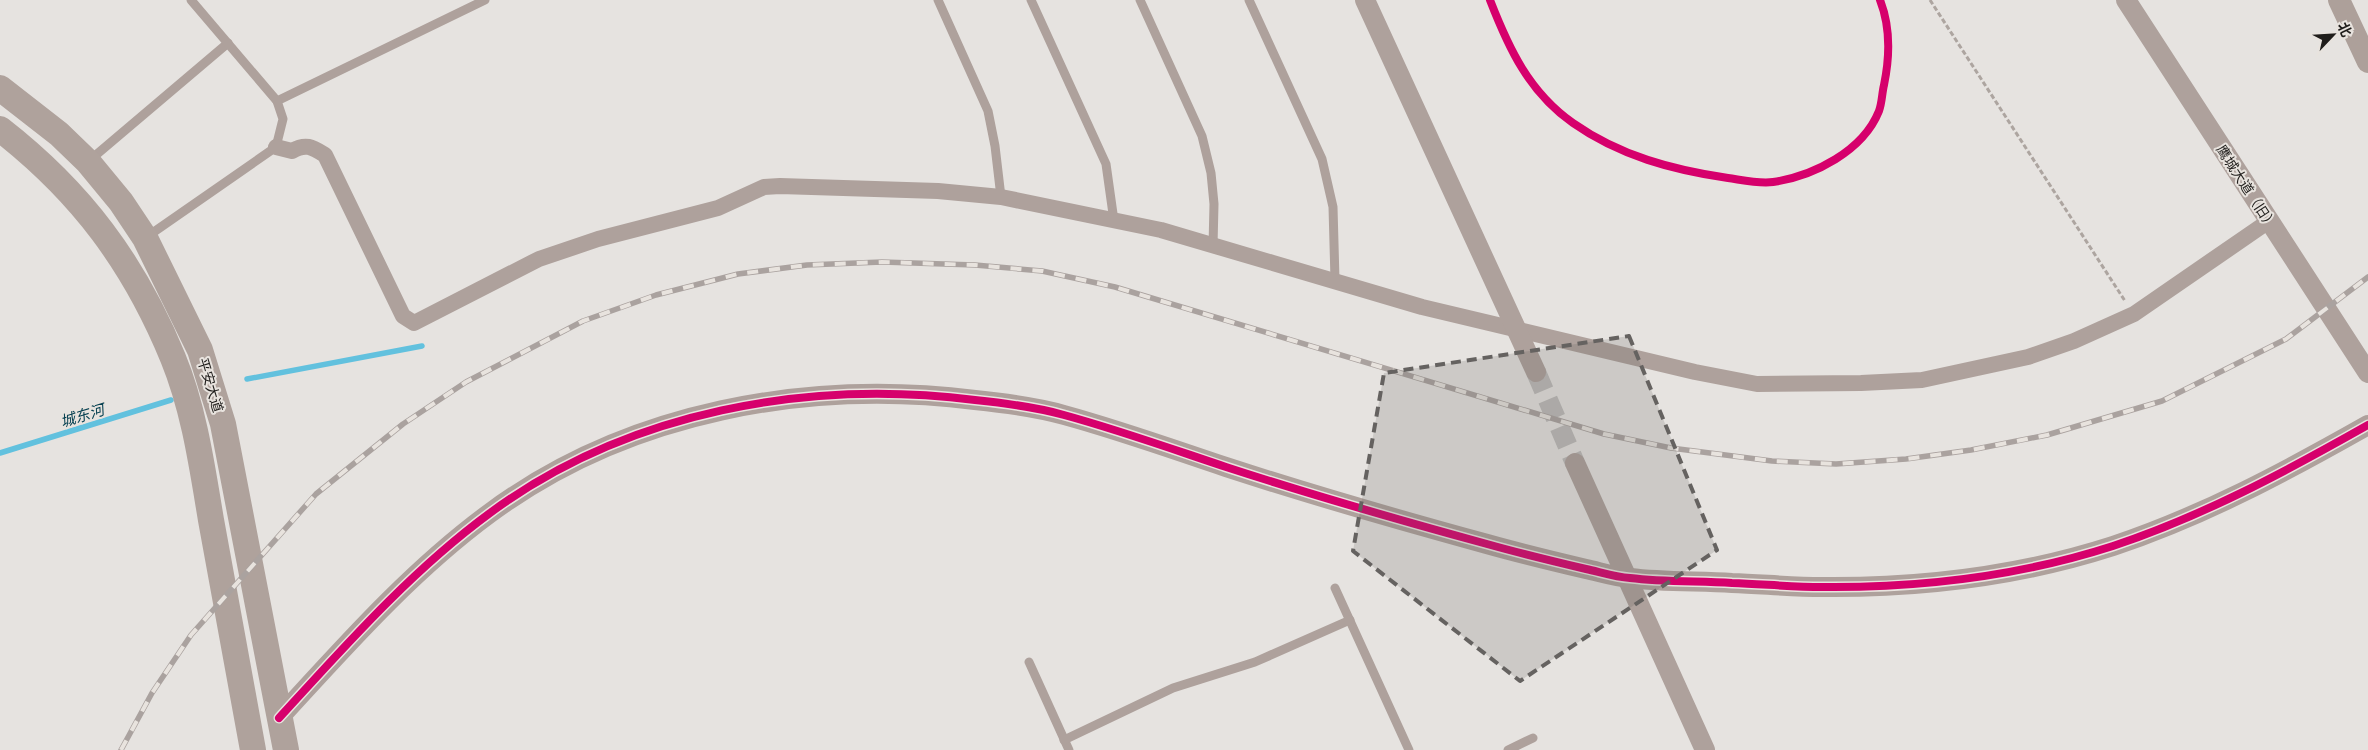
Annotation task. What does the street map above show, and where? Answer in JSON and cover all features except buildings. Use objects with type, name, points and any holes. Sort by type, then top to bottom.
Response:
[{"type":"main road","points":[[2339,0],[2368,62]]},
{"type":"main road","points":[[2346,0],[2352,28]]},
{"type":"main road","name":"平安大道","points":[[0,88],[59,134],[88,162],[121,202],[145,238],[200,350],[223,424],[286,750]]},
{"type":"main road","name":"平安大道","points":[[0,129],[51,173],[88,210],[125,263],[153,314],[174,360],[198,448],[254,750]]},
{"type":"street","points":[[1364,0],[1536,372]]},
{"type":"street","name":"鹰城大道（旧）","points":[[2126,0],[2368,373]]},
{"type":"street","points":[[276,147],[292,151],[301,146],[310,146],[325,155],[402,316],[414,323],[539,259],[598,239],[718,208],[764,187],[938,191],[1001,197],[1161,230],[1422,307],[1695,372],[1757,384],[1861,383],[1922,380],[2028,357],[2074,341],[2134,314],[2269,221]]},
{"type":"street","points":[[279,718],[375,616],[444,550],[490,512],[559,470],[646,432],[685,419],[727,409],[830,394],[933,394],[1060,414],[1355,508],[1538,558],[1627,578],[1823,587],[1900,585],[1995,574],[2111,547],[2232,499],[2368,425]]},
{"type":"street","points":[[1575,463],[1705,750]]},
{"type":"lane","points":[[145,238],[276,147],[283,119],[277,101],[191,0]]},
{"type":"lane","points":[[277,101],[485,0]]},
{"type":"lane","points":[[938,0],[988,111],[995,146],[1001,197]]},
{"type":"lane","points":[[1031,0],[1106,164],[1114,221]]},
{"type":"lane","points":[[1140,0],[1202,136],[1211,173],[1214,204],[1213,246]]},
{"type":"lane","points":[[1249,0],[1322,159],[1333,207],[1335,280]]},
{"type":"lane","points":[[88,162],[228,43]]},
{"type":"lane","points":[[1335,588],[1409,750]]},
{"type":"lane","points":[[1064,740],[1173,688],[1256,662],[1350,620]]},
{"type":"lane","points":[[1029,662],[1069,750]]},
{"type":"lane","points":[[1508,750],[1533,738]]},
{"type":"path","points":[[1930,0],[2134,314]]},
{"type":"highlighted area","points":[[1629,336],[1717,550],[1520,681],[1353,551],[1384,373]]},
{"type":"waterway","name":"城东河","points":[[247,379],[422,346]]},
{"type":"waterway","name":"城东河","points":[[0,453],[171,400]]},
{"type":"tunnel","points":[[1536,372],[1575,463]]},
{"type":"railway","points":[[121,750],[152,693],[191,635],[316,494],[403,424],[466,382],[583,321],[656,295],[738,274],[807,265],[882,262],[975,265],[1042,271],[1115,287],[1604,434],[1671,448],[1772,461],[1836,464],[1906,459],[1971,450],[2047,435],[2162,401],[2286,339],[2368,277]]},
{"type":"cycle path","points":[[1490,0],[1513,52],[1532,83],[1544,98],[1573,123],[1591,135],[1628,153],[1667,166],[1707,175],[1762,182],[1789,179],[1820,167],[1849,149],[1872,125],[1881,105],[1888,53],[1888,32],[1880,0]]},
{"type":"cycle path","points":[[279,718],[380,610],[433,559],[490,513],[544,478],[601,449],[660,427],[722,410],[785,400],[848,394],[912,395],[986,401],[1053,412],[1388,516],[1511,551],[1608,574],[1655,580],[1811,587],[1895,585],[1969,578],[2042,565],[2113,546],[2179,521],[2243,492],[2306,460],[2368,425]]}]
